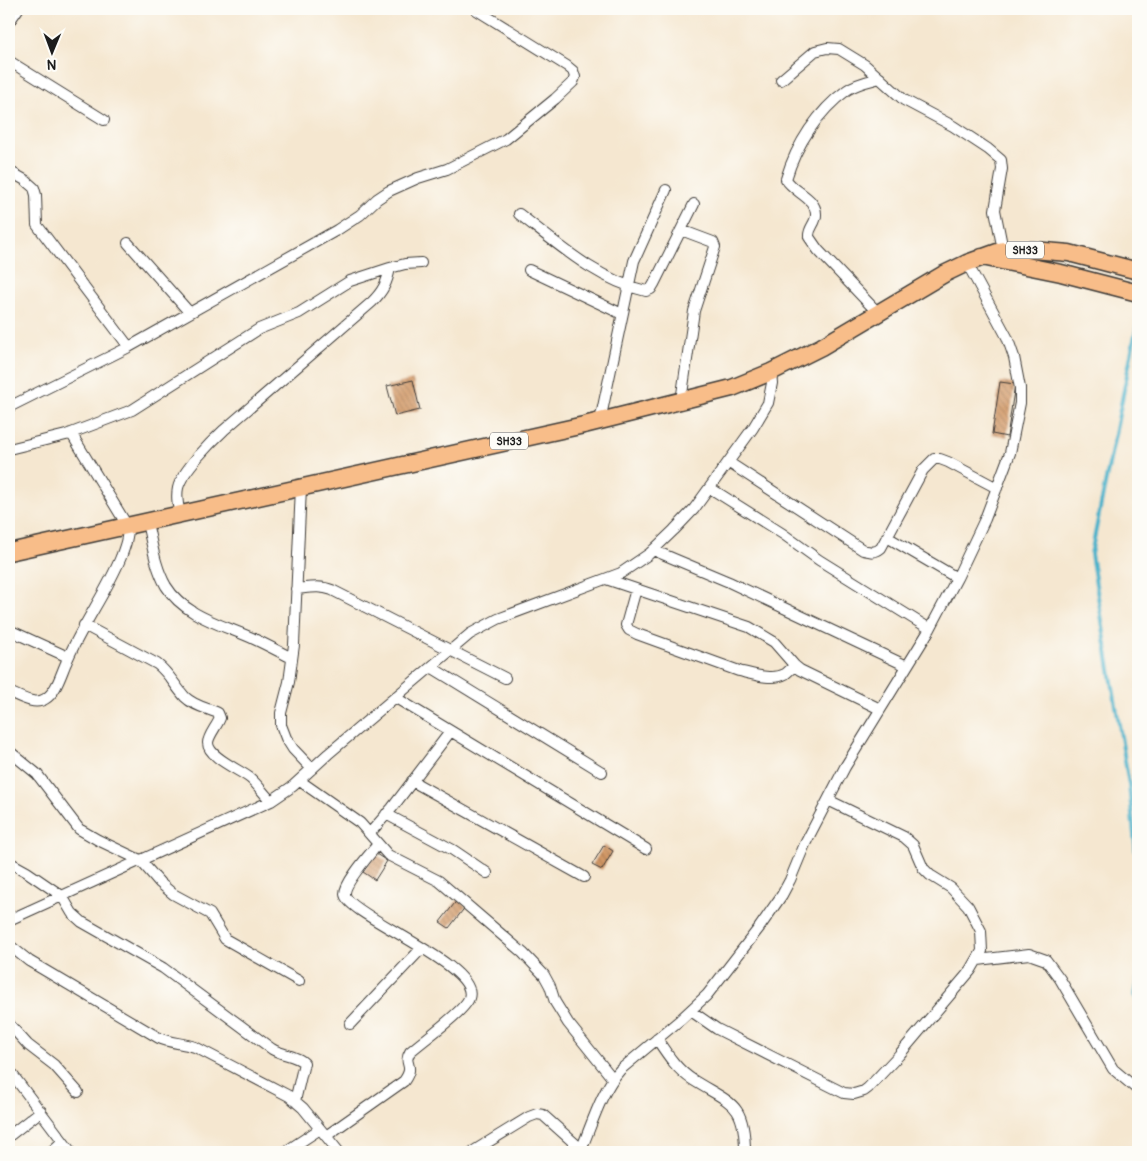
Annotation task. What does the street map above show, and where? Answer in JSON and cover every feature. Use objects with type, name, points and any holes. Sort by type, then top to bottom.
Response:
[{"type":"main road","name":"SH33","points":[[9,552],[180,516],[301,487],[600,421],[732,388],[772,372],[821,347],[944,274],[974,260],[1003,250],[1033,250],[1069,254],[1138,271]]},
{"type":"main road","name":"SH33","points":[[974,260],[1061,273],[1138,293]]},
{"type":"street","points":[[9,22],[18,9]]},
{"type":"street","points":[[9,407],[130,347],[337,230],[390,191],[411,181],[446,169],[501,143],[573,82],[575,77],[573,71],[567,66],[475,9]]},
{"type":"street","points":[[781,80],[815,50],[827,48],[840,49],[854,57],[904,100],[953,126],[988,149],[1001,160],[1002,169],[995,210],[1003,250]]},
{"type":"street","points":[[9,61],[104,120]]},
{"type":"street","points":[[879,314],[808,237],[816,215],[815,207],[798,190],[789,185],[786,179],[805,136],[821,114],[848,89],[863,82],[880,78]]},
{"type":"street","points":[[9,171],[25,180],[34,188],[37,225],[58,250],[130,347]]},
{"type":"street","points":[[600,421],[634,261],[666,190]]},
{"type":"street","points":[[520,214],[578,259],[628,287],[646,291],[651,289],[694,204]]},
{"type":"street","points":[[681,230],[709,239],[713,242],[715,248],[694,311],[681,401]]},
{"type":"street","points":[[128,243],[189,312]]},
{"type":"street","points":[[472,1152],[537,1114],[543,1116],[580,1150],[613,1078],[707,995],[782,895],[805,844],[849,760],[930,629],[958,578],[976,540],[1010,453],[1020,403],[1019,373],[1007,337],[974,260]]},
{"type":"street","points":[[9,449],[71,433],[141,405],[259,329],[299,313],[350,281],[405,264],[421,263]]},
{"type":"street","points":[[180,516],[177,496],[178,486],[185,474],[204,451],[224,430],[372,302],[382,292],[390,268]]},
{"type":"street","points":[[529,270],[622,314]]},
{"type":"street","points":[[9,920],[281,796],[470,634],[498,619],[606,579],[634,565],[653,550],[686,518],[753,428],[768,403],[772,384],[772,372]]},
{"type":"street","points":[[9,692],[32,701],[40,701],[47,698],[60,677],[84,625],[117,568],[128,540],[128,527],[71,433]]},
{"type":"street","points":[[728,462],[863,550],[877,552],[881,548],[923,470],[934,459],[948,462],[997,488]]},
{"type":"street","points":[[301,487],[292,658],[289,682],[281,713],[281,725],[293,749],[312,769]]},
{"type":"street","points":[[710,488],[783,534],[819,560],[930,629]]},
{"type":"street","points":[[147,523],[160,574],[176,598],[200,616],[254,638],[292,658]]},
{"type":"street","points":[[887,537],[958,578]]},
{"type":"street","points":[[653,550],[729,582],[907,666]]},
{"type":"street","points":[[606,579],[749,627],[774,642],[794,666],[880,709]]},
{"type":"street","points":[[296,589],[326,588],[505,678]]},
{"type":"street","points":[[636,589],[626,626],[637,634],[752,674],[763,676],[784,675],[794,666]]},
{"type":"street","points":[[84,625],[157,664],[168,672],[187,698],[218,713],[220,718],[208,744],[210,749],[222,761],[250,778],[271,801]]},
{"type":"street","points":[[9,630],[68,657]]},
{"type":"street","points":[[431,667],[602,772]]},
{"type":"street","points":[[396,698],[646,849]]},
{"type":"street","points":[[370,834],[450,732]]},
{"type":"street","points":[[9,751],[37,774],[79,829],[140,860],[160,883],[173,894],[210,914],[225,939],[300,981]]},
{"type":"street","points":[[300,780],[351,815],[388,855],[439,881],[473,908],[528,958],[544,975],[555,1002],[568,1023],[613,1078]]},
{"type":"street","points":[[412,781],[584,877]]},
{"type":"street","points":[[691,1011],[717,1029],[844,1093],[854,1094],[868,1088],[899,1055],[978,960],[982,951],[981,931],[968,906],[951,888],[930,875],[923,868],[913,845],[904,837],[828,800]]},
{"type":"street","points":[[386,814],[452,850],[486,873]]},
{"type":"street","points":[[285,1152],[323,1132],[404,1081],[410,1074],[407,1057],[410,1052],[461,1010],[470,997],[470,989],[467,982],[445,963],[353,905],[345,896],[345,891],[356,873],[378,844]]},
{"type":"street","points":[[9,862],[28,872],[62,896],[72,913],[82,922],[168,971],[272,1049],[280,1054],[299,1058],[304,1063],[295,1101]]},
{"type":"street","points":[[9,945],[30,960],[159,1038],[195,1048],[278,1089],[295,1101],[339,1152]]},
{"type":"street","points":[[350,1024],[422,948]]},
{"type":"street","points":[[978,960],[1029,954],[1046,960],[1060,979],[1113,1069],[1138,1090]]},
{"type":"street","points":[[9,1024],[28,1045],[54,1065],[78,1092]]},
{"type":"street","points":[[656,1039],[683,1072],[732,1104],[739,1112],[745,1132],[745,1152]]},
{"type":"street","points":[[9,1070],[70,1152]]},
{"type":"street","points":[[9,1136],[41,1111]]},
{"type":"street","points":[[51,1152],[62,1142]]},
{"type":"building","points":[[413,380],[420,410],[395,416],[387,386]]},
{"type":"building","points":[[1000,382],[1015,384],[1007,437],[992,434]]},
{"type":"building","points":[[604,845],[613,851],[602,870],[592,865]]},
{"type":"building","points":[[376,854],[387,861],[375,880],[363,872]]},
{"type":"building","points":[[458,899],[466,906],[449,928],[440,922]]},
{"type":"waterway","points":[[1138,320],[1091,554],[1129,785],[1138,874]]},
{"type":"waterway","points":[[1138,980],[1135,995],[1138,1000]]}]
